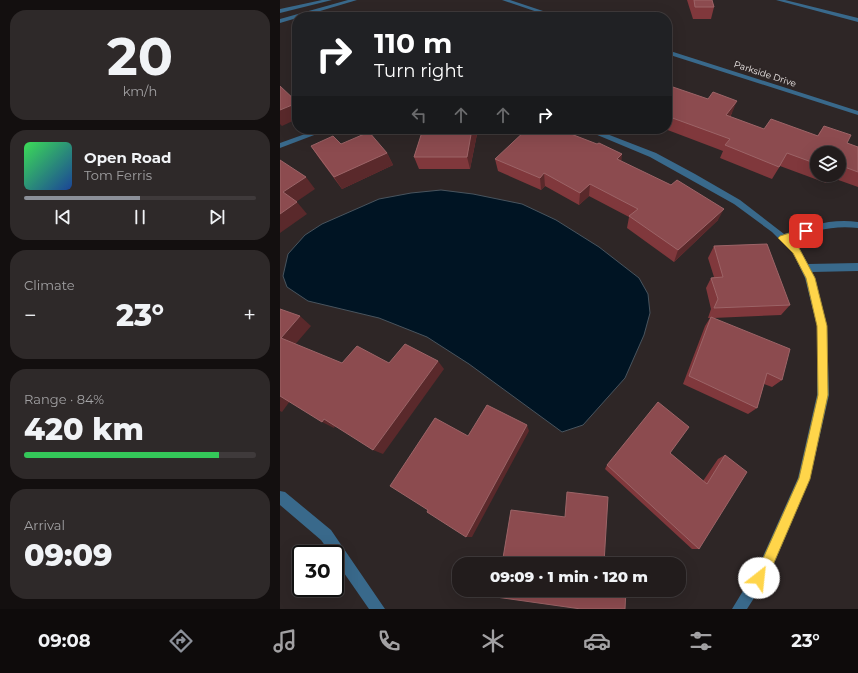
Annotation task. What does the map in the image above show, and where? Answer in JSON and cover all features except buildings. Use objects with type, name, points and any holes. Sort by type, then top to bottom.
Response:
[{"type":"street","points":[[280,11],[329,0]]},
{"type":"street","points":[[309,5],[315,12],[354,0]]},
{"type":"street","points":[[505,0],[542,12]]},
{"type":"street","points":[[779,0],[858,20]]},
{"type":"street","points":[[280,21],[292,18]]},
{"type":"street","name":"Parkside Drive","points":[[672,54],[858,112]]},
{"type":"street","points":[[280,146],[312,134]]},
{"type":"street","points":[[600,134],[653,155],[737,202],[796,251],[810,278],[822,326],[823,395],[804,479],[765,568],[739,609]]},
{"type":"street","points":[[782,238],[831,224],[844,222],[858,225]]},
{"type":"street","points":[[805,268],[858,267]]},
{"type":"street","points":[[280,497],[326,535],[378,609]]},
{"type":"water","points":[[441,190],[473,194],[522,204],[556,220],[599,247],[639,278],[648,294],[650,313],[644,335],[625,378],[583,425],[562,432],[469,364],[427,337],[379,318],[308,301],[287,287],[283,276],[288,254],[305,235],[322,224],[379,199],[411,193]]},
{"type":"route","points":[[759,578],[765,568],[804,479],[823,395],[822,326],[810,278],[796,251],[782,238],[806,231]]}]
